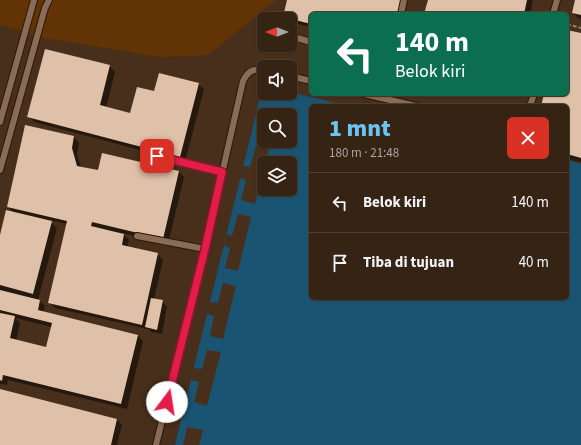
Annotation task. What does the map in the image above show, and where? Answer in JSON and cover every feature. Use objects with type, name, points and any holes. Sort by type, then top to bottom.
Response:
[{"type":"lane","points":[[0,122],[34,0]]},
{"type":"lane","points":[[0,170],[48,0]]},
{"type":"lane","points":[[401,12],[404,0]]},
{"type":"lane","points":[[554,12],[557,0]]},
{"type":"lane","points":[[297,38],[309,41]]},
{"type":"lane","points":[[17,59],[30,62]]},
{"type":"lane","points":[[156,445],[205,249],[243,81],[250,71],[257,69]]},
{"type":"lane","points":[[297,78],[309,81]]},
{"type":"lane","points":[[380,96],[409,104]]},
{"type":"lane","points":[[157,156],[222,172]]},
{"type":"lane","points":[[137,236],[205,249]]},
{"type":"path","points":[[569,25],[581,28]]},
{"type":"shaded area","points":[[0,0],[276,0],[261,12],[257,12],[257,15],[208,55],[161,57],[44,38],[0,25]]},
{"type":"water","points":[[297,94],[340,104],[309,104],[309,300],[569,300],[569,161],[581,164],[581,445],[175,445],[257,110],[257,148],[297,148],[297,108],[257,108],[259,100],[297,100]]},
{"type":"pier","points":[[256,146],[257,148],[269,149],[267,156],[257,156],[257,196],[255,204],[241,200],[246,180],[240,178],[243,166],[250,167]]},
{"type":"pier","points":[[238,214],[251,217],[238,271],[225,268],[230,248],[224,246],[227,234],[232,236]]},
{"type":"pier","points":[[223,283],[236,286],[223,339],[210,336],[214,316],[207,314],[210,302],[218,303]]},
{"type":"pier","points":[[207,350],[221,352],[207,406],[194,402],[199,382],[191,380],[194,368],[202,369]]},
{"type":"pier","points":[[187,427],[203,430],[199,445],[183,445]]},
{"type":"building","points":[[287,0],[402,0],[399,12],[309,12],[309,24],[297,20],[297,12],[284,12]]},
{"type":"building","points":[[428,0],[527,0],[524,12],[425,12]]},
{"type":"building","points":[[575,0],[581,0],[581,15],[572,13]]},
{"type":"building","points":[[569,30],[581,33],[581,158],[569,155],[569,104],[542,104],[544,96],[569,96]]},
{"type":"building","points":[[45,49],[110,65],[100,105],[130,113],[137,87],[154,91],[159,73],[199,83],[180,157],[27,117]]},
{"type":"building","points":[[25,125],[74,136],[72,148],[77,166],[98,170],[102,153],[179,171],[163,239],[92,222],[91,226],[124,234],[122,245],[158,253],[142,325],[48,303],[67,221],[7,207]]},
{"type":"building","points":[[6,210],[52,221],[33,294],[0,285],[0,235]]},
{"type":"building","points":[[0,290],[40,300],[38,310],[138,335],[121,404],[3,375],[2,381],[0,380],[0,313],[15,316],[10,338],[46,347],[52,323],[0,310]]},
{"type":"building","points":[[151,298],[163,300],[157,330],[145,327]]},
{"type":"building","points":[[0,389],[117,419],[111,445],[0,445]]},
{"type":"route","points":[[157,156],[222,172],[205,249],[167,402]]}]
